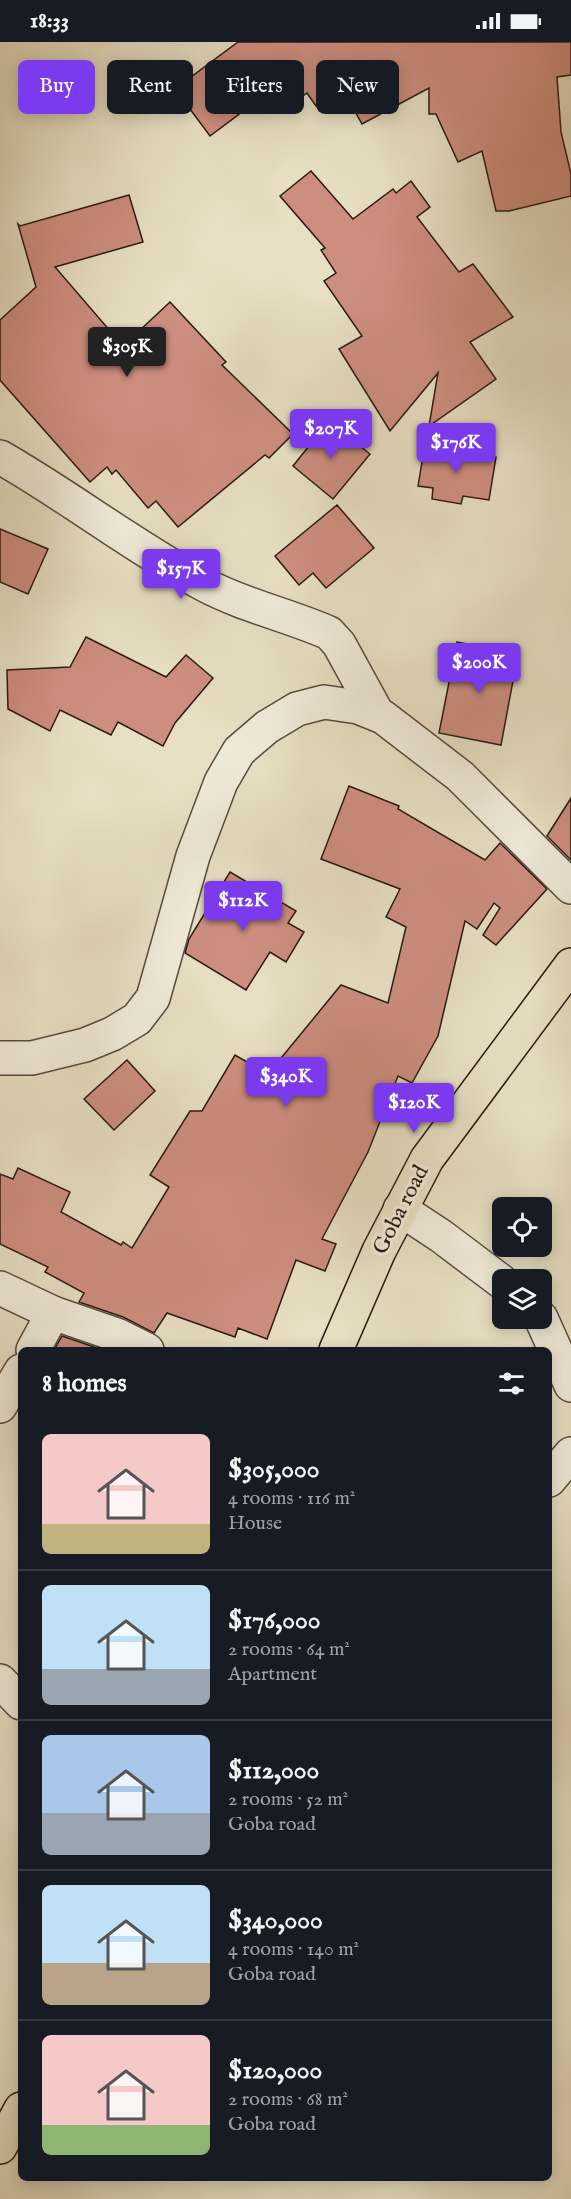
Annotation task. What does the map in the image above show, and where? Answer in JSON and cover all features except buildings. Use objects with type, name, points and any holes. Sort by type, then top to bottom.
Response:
[{"type":"main road","name":"Goba road","points":[[337,1347],[379,1251],[427,1159],[571,966]]},
{"type":"main road","points":[[0,2147],[18,2114]]},
{"type":"street","points":[[0,457],[206,585],[236,599],[329,633],[339,644],[378,716]]},
{"type":"street","points":[[0,1058],[32,1058],[94,1041],[112,1034],[136,1019],[153,998],[193,856],[222,782],[239,751],[267,727],[297,709],[324,702],[358,707],[378,716],[460,776],[571,887]]},
{"type":"street","points":[[400,1209],[492,1274]]},
{"type":"street","points":[[0,1288],[54,1313],[117,1335],[141,1347]]},
{"type":"street","points":[[35,1347],[54,1313]]},
{"type":"street","points":[[552,1326],[571,1337]]},
{"type":"street","points":[[546,1329],[571,1385]]},
{"type":"street","points":[[0,1406],[18,1376]]},
{"type":"street","points":[[552,1476],[571,1454]]},
{"type":"street","points":[[0,1681],[18,1700]]}]
